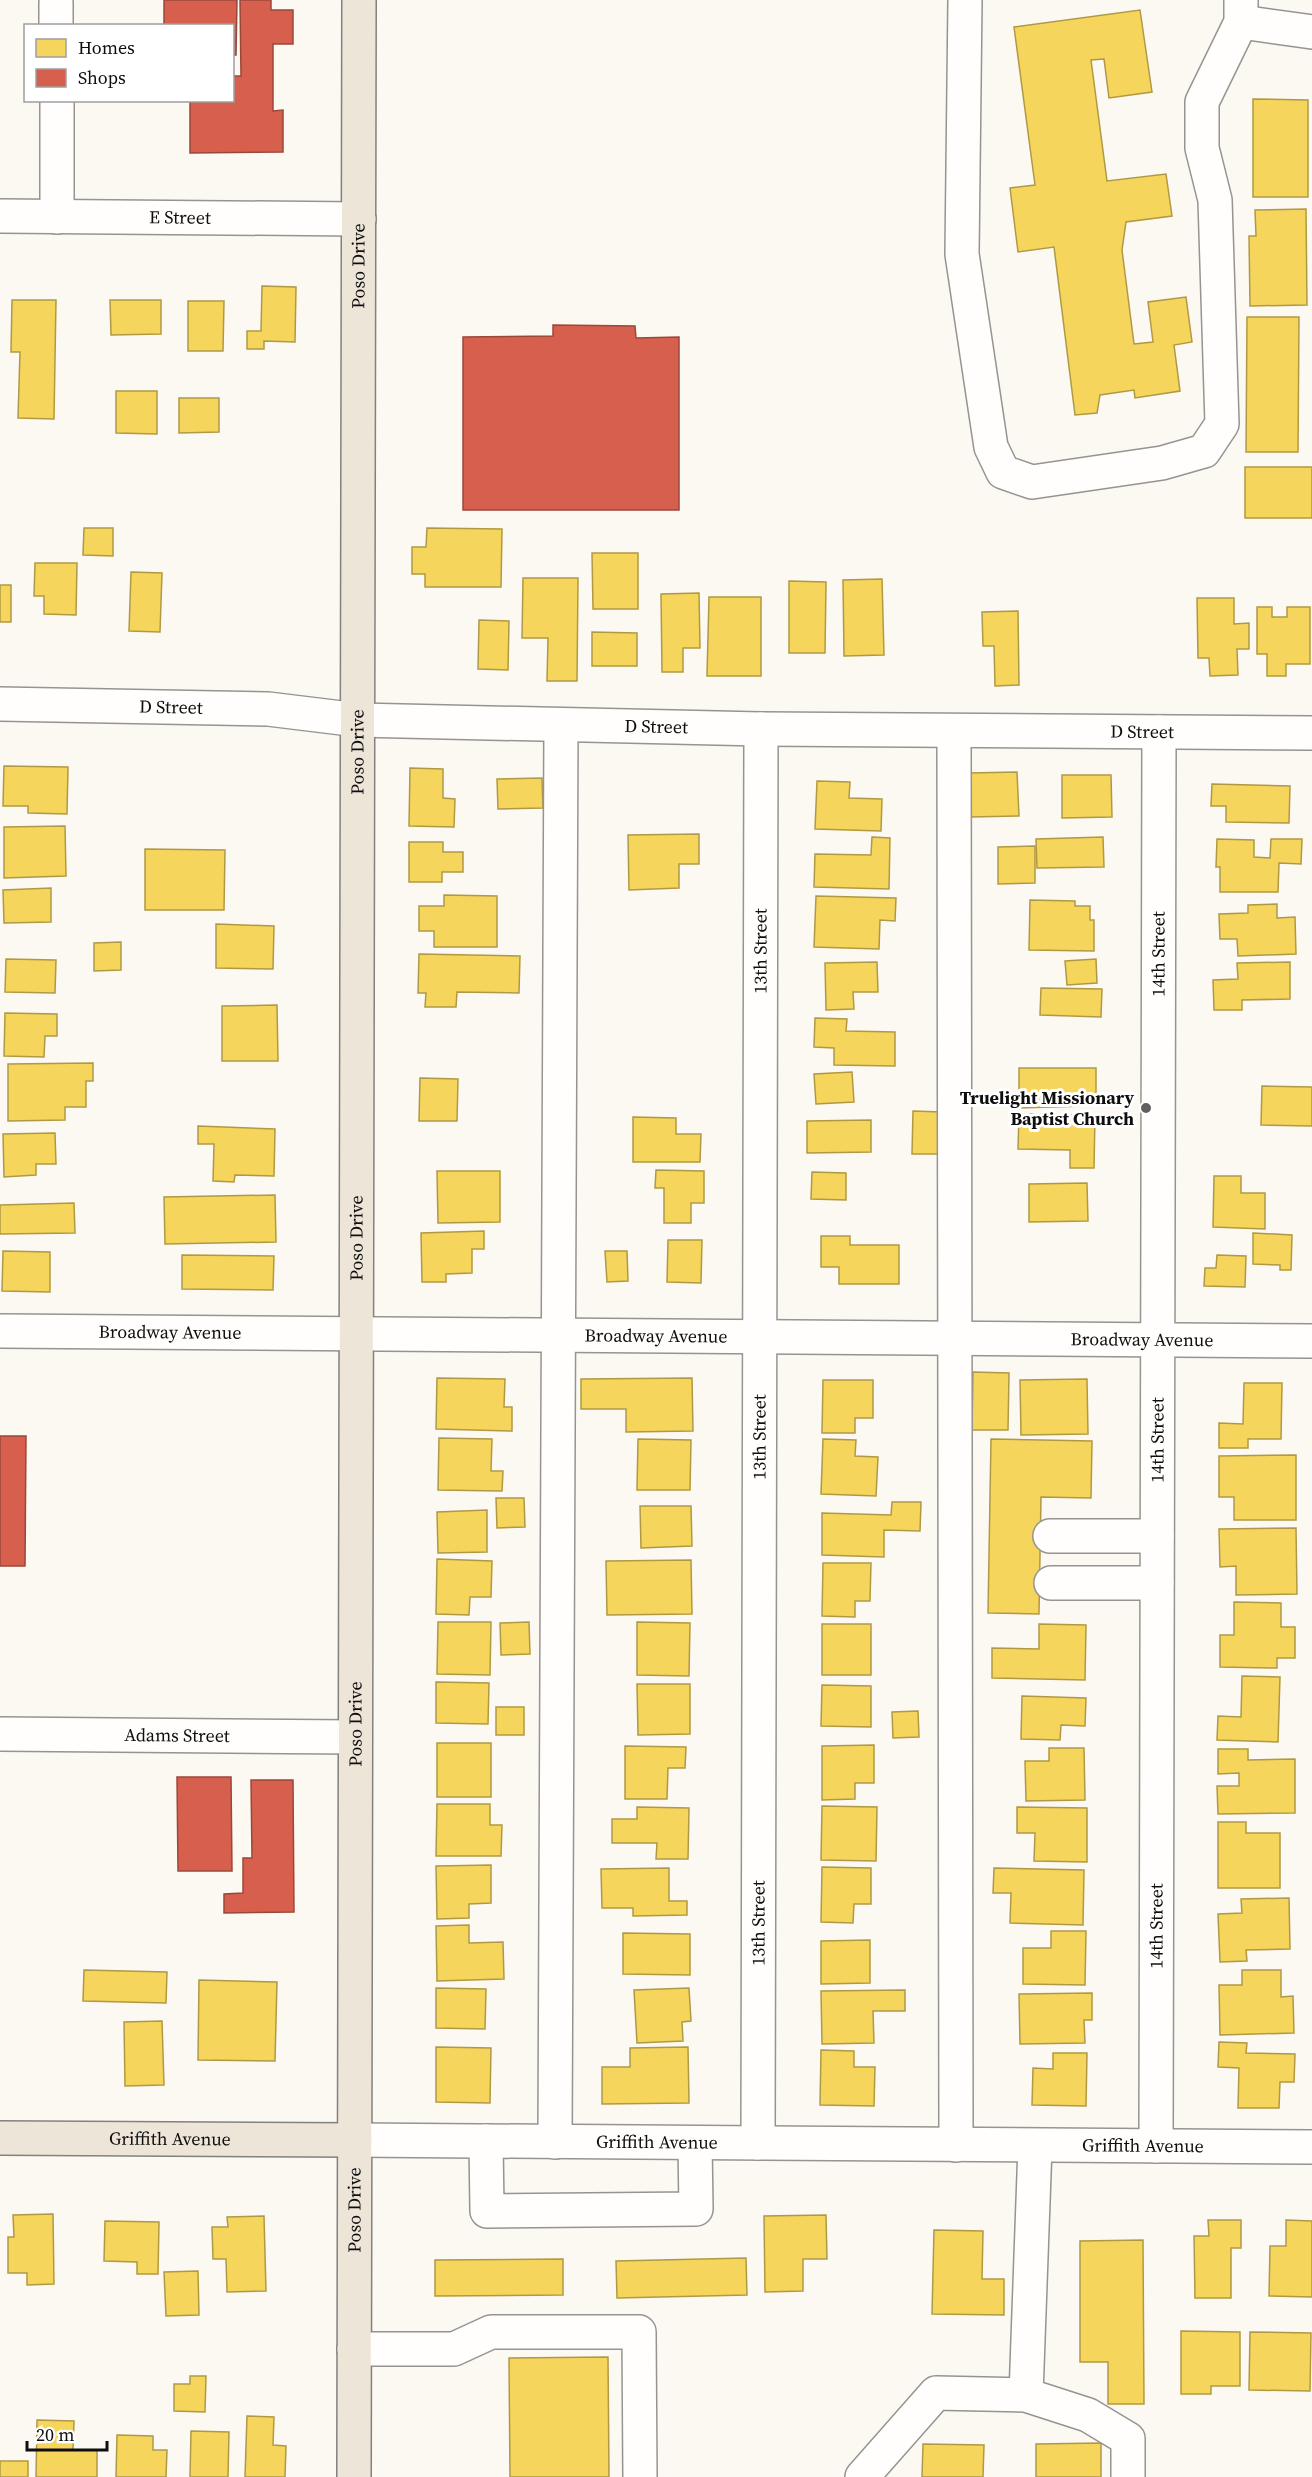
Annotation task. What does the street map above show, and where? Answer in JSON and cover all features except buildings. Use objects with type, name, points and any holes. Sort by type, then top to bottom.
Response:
[{"type":"main road","name":"Poso Drive","points":[[354,2477],[359,0]]},
{"type":"main road","name":"Griffith Avenue","points":[[0,2138],[355,2140]]},
{"type":"street","points":[[965,0],[962,254],[992,447],[1004,472],[1032,482],[1162,463],[1204,451],[1222,424],[1215,200],[1202,148],[1202,102],[1241,11],[1312,32]]},
{"type":"street","points":[[57,102],[57,217]]},
{"type":"street","name":"E Street","points":[[0,216],[359,219]]},
{"type":"street","name":"D Street","points":[[0,704],[268,709],[358,720],[561,725],[761,729],[1312,733]]},
{"type":"street","points":[[555,2142],[561,725]]},
{"type":"street","name":"13th Street","points":[[758,2143],[761,729]]},
{"type":"street","points":[[954,731],[956,2145]]},
{"type":"street","name":"14th Street","points":[[1156,2146],[1159,732]]},
{"type":"street","name":"Broadway Avenue","points":[[0,1331],[1312,1341]]},
{"type":"street","points":[[1050,1536],[1157,1536]]},
{"type":"street","points":[[1051,1583],[1157,1584]]},
{"type":"street","name":"Adams Street","points":[[0,1734],[355,1737]]},
{"type":"street","name":"Griffith Avenue","points":[[355,2140],[1312,2147]]},
{"type":"street","points":[[486,2141],[487,2211],[696,2209],[695,2143]]},
{"type":"street","points":[[1026,2395],[1035,2146]]},
{"type":"street","points":[[354,2349],[454,2349],[491,2332],[639,2332],[640,2477]]},
{"type":"street","points":[[862,2477],[936,2393],[1026,2395],[1088,2415],[1128,2439],[1128,2477]]},
{"type":"place","name":"Truelight Missionary Baptist Church","points":[[1146,1108]]}]
